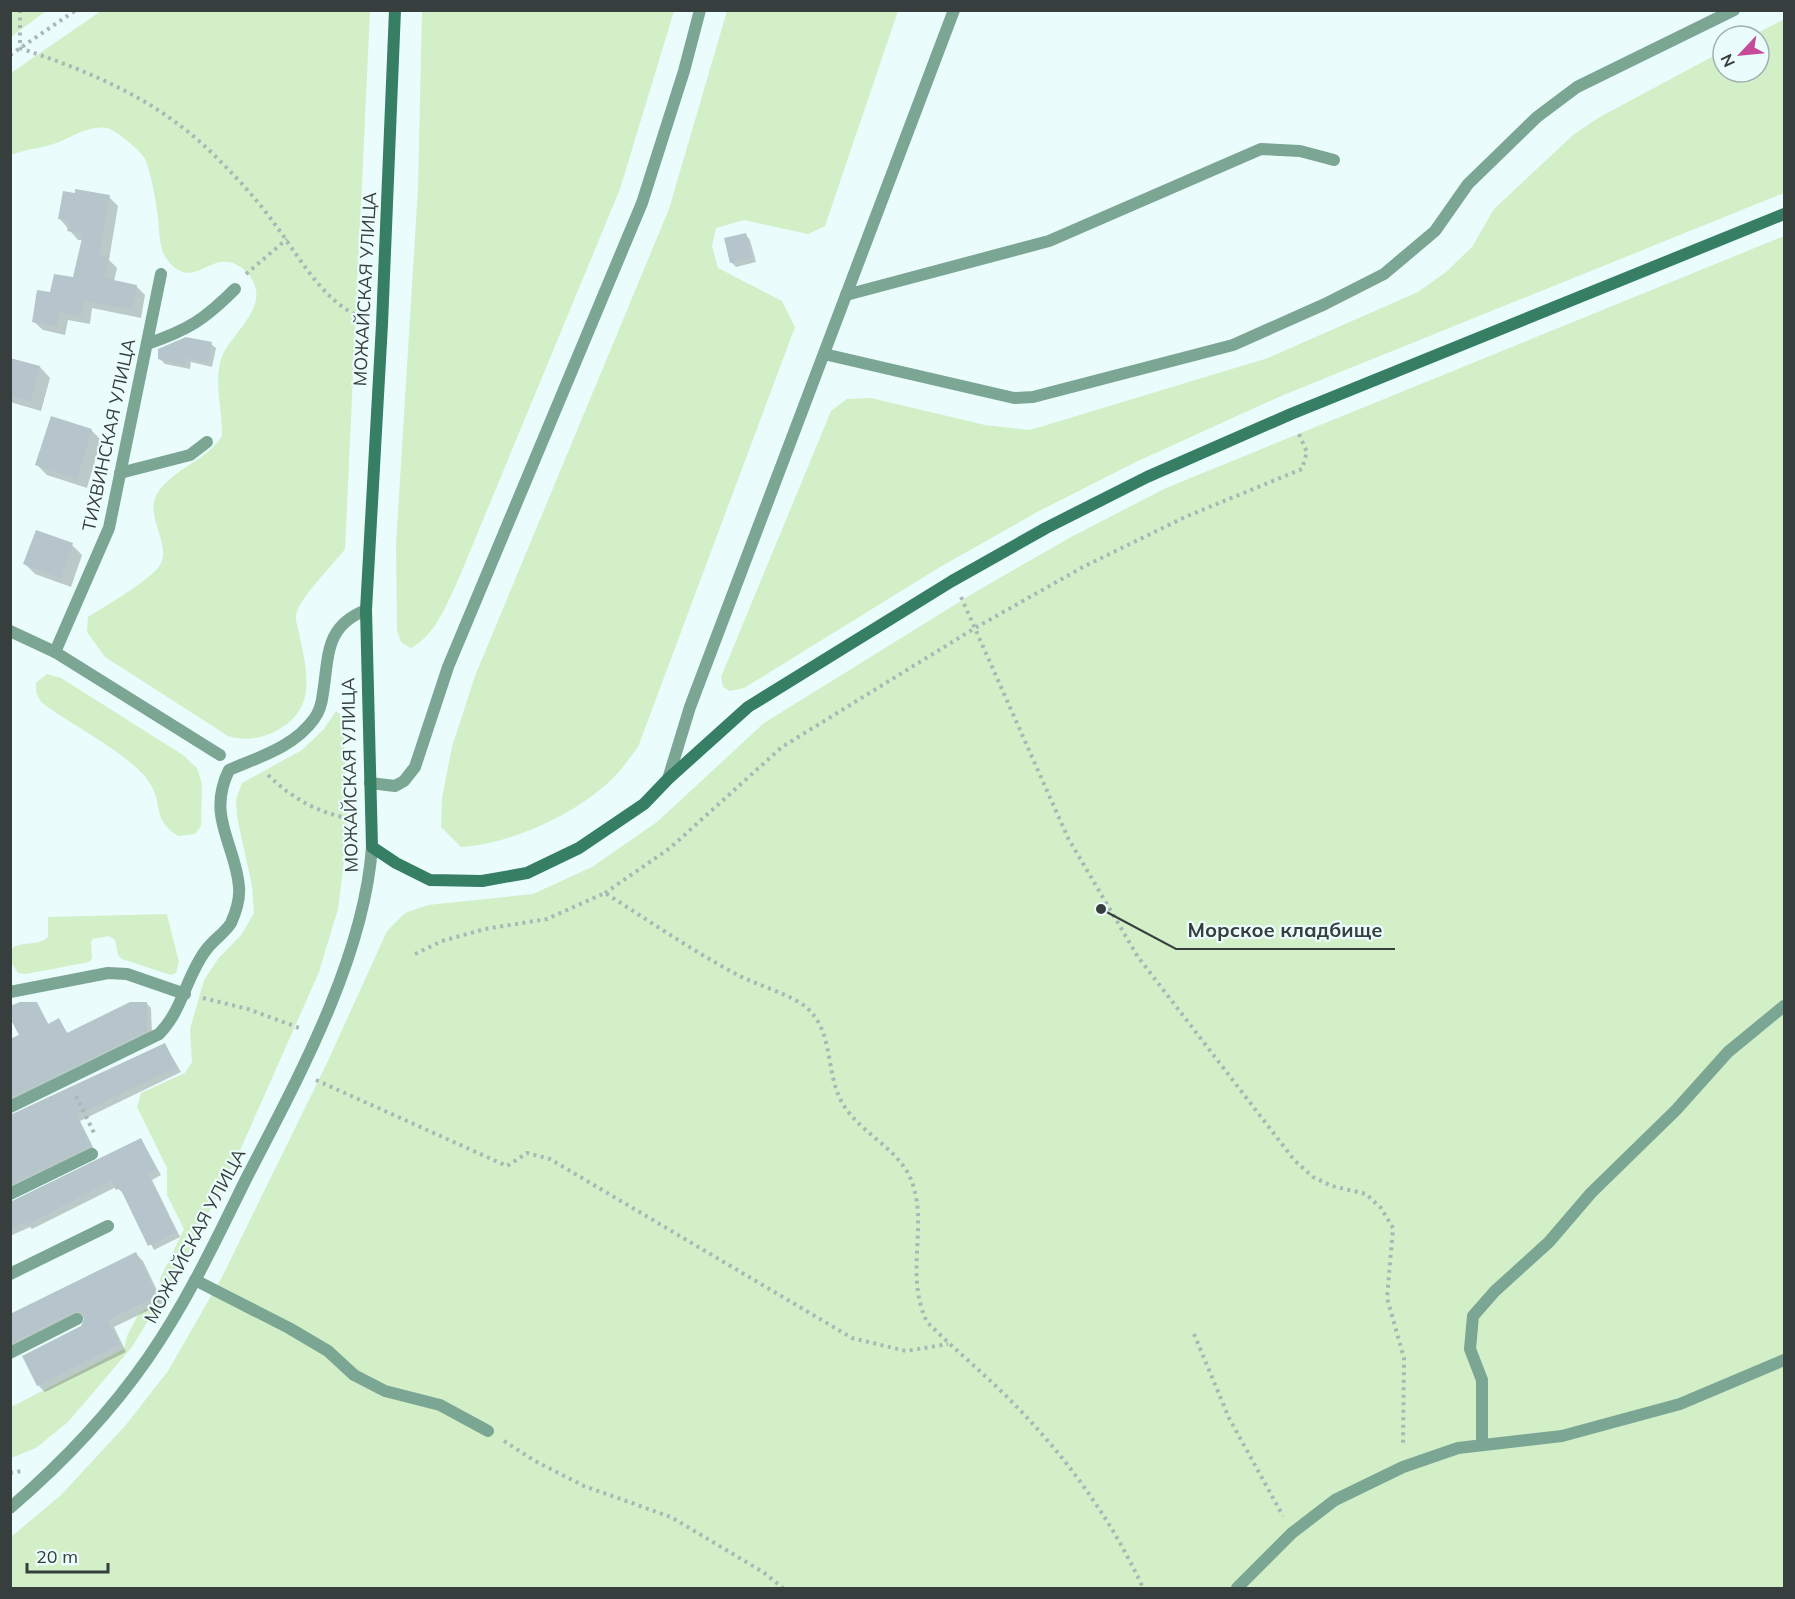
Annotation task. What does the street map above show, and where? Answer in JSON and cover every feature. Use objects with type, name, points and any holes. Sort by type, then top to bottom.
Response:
[{"type":"main road","name":"МОЖАЙСКАЯ УЛИЦА","points":[[372,847],[366,610],[382,324],[395,10]]},
{"type":"main road","points":[[372,847],[396,863],[430,880],[482,881],[527,873],[579,848],[644,804],[668,779],[748,707],[952,581],[1046,528],[1147,477],[1291,414],[1785,214]]},
{"type":"street","points":[[370,783],[395,786],[404,781],[416,767],[448,668],[642,203],[684,71],[700,10]]},
{"type":"street","points":[[668,779],[690,707],[954,10]]},
{"type":"street","points":[[824,354],[1014,398],[1033,397],[1233,345],[1325,304],[1384,274],[1422,245],[1435,231],[1468,184],[1537,117],[1558,101],[1577,87],[1734,10]]},
{"type":"street","points":[[846,295],[1049,241],[1261,149],[1300,151],[1334,160]]},
{"type":"street","name":"ТИХВИНСКАЯ УЛИЦА","points":[[55,652],[103,545],[161,274]]},
{"type":"street","points":[[147,344],[183,332],[211,314],[235,289]]},
{"type":"street","points":[[120,472],[190,455],[207,442]]},
{"type":"street","points":[[10,1107],[159,1034],[172,1021],[192,974],[206,950],[230,925],[238,906],[239,886],[222,824],[220,802],[229,770],[294,740],[314,719],[321,707],[333,633],[348,617],[366,610]]},
{"type":"street","points":[[10,631],[55,652],[220,755]]},
{"type":"street","name":"МОЖАЙСКАЯ УЛИЦА","points":[[10,1508],[43,1479],[87,1433],[148,1358],[195,1280],[299,1072],[341,980],[364,908],[370,881],[372,847]]},
{"type":"street","points":[[10,992],[108,973],[126,974],[185,994]]},
{"type":"street","points":[[1482,1444],[1482,1380],[1470,1348],[1473,1316],[1495,1291],[1550,1242],[1591,1193],[1676,1110],[1728,1052],[1785,1006]]},
{"type":"street","points":[[10,1194],[92,1154]]},
{"type":"street","points":[[10,1275],[108,1226]]},
{"type":"street","points":[[195,1280],[290,1328],[328,1351],[354,1375],[385,1391],[440,1405],[488,1431]]},
{"type":"street","points":[[10,1353],[77,1319]]},
{"type":"street","points":[[1237,1588],[1292,1533],[1335,1500],[1402,1467],[1458,1448],[1562,1436],[1680,1404],[1785,1360]]},
{"type":"path","points":[[20,10],[20,48]]},
{"type":"path","points":[[10,55],[76,10]]},
{"type":"path","points":[[20,48],[87,71],[131,92],[171,119],[220,160],[334,301],[349,312],[382,324]]},
{"type":"path","points":[[235,289],[251,269],[286,239]]},
{"type":"path","points":[[415,954],[442,941],[485,928],[547,919],[605,893],[670,848],[782,747],[975,628],[1083,567],[1154,532],[1302,469],[1307,453],[1291,414]]},
{"type":"path","points":[[952,581],[1068,838],[1138,957],[1294,1161],[1313,1177],[1332,1186],[1366,1194],[1381,1208],[1393,1228],[1387,1298],[1404,1358],[1402,1467]]},
{"type":"path","points":[[251,760],[282,789],[315,810],[350,819],[372,821]]},
{"type":"path","points":[[605,893],[736,975],[806,1007],[827,1037],[834,1090],[847,1110],[874,1139],[887,1145],[909,1176],[919,1222],[915,1269],[920,1306],[927,1322],[1014,1404],[1074,1471],[1124,1546],[1143,1588]]},
{"type":"path","points":[[185,994],[248,1009],[316,1034]]},
{"type":"path","points":[[299,1072],[507,1166],[527,1153],[549,1159],[852,1338],[906,1351],[949,1344]]},
{"type":"path","points":[[68,1079],[96,1138],[92,1154]]},
{"type":"path","points":[[1194,1334],[1229,1418],[1292,1533]]},
{"type":"path","points":[[488,1431],[535,1461],[584,1486],[671,1518],[763,1572],[783,1588]]},
{"type":"green space","points":[[11,10],[46,10],[46,11],[11,37]]},
{"type":"green space","points":[[101,11],[370,11],[345,549],[303,600],[296,615],[305,665],[306,690],[303,702],[298,713],[289,722],[264,736],[246,739],[228,736],[105,657],[87,632],[88,617],[143,582],[162,561],[162,542],[154,512],[157,494],[180,471],[215,445],[222,436],[218,384],[220,364],[227,347],[250,315],[256,299],[256,290],[251,278],[236,264],[216,263],[185,273],[169,262],[162,250],[155,195],[145,159],[116,132],[107,128],[94,128],[53,144],[11,155],[11,73]]},
{"type":"green space","points":[[422,11],[674,11],[620,189],[459,578],[434,627],[411,648],[401,642],[397,630],[396,544],[418,189]]},
{"type":"green space","points":[[727,11],[898,11],[825,226],[808,234],[744,220],[716,228],[712,246],[718,268],[782,301],[795,327],[638,747],[618,773],[600,790],[564,814],[502,840],[461,847],[441,827],[442,798],[452,747],[475,676],[669,209]]},
{"type":"green space","points":[[1784,19],[1784,193],[1281,396],[1138,461],[1039,511],[940,567],[744,688],[730,691],[723,687],[721,677],[831,411],[847,399],[871,398],[985,425],[1030,430],[1268,358],[1418,292],[1446,272],[1472,247],[1494,209],[1573,135],[1598,118],[1711,57],[1711,84],[1771,84],[1771,26]]},
{"type":"green space","points":[[1784,236],[1784,1588],[11,1588],[11,1537],[61,1495],[125,1426],[168,1371],[222,1277],[327,1063],[387,931],[405,913],[428,905],[533,894],[592,867],[657,822],[764,723],[977,591],[1071,537],[1166,488]]},
{"type":"green space","points":[[47,674],[61,678],[183,755],[197,768],[202,784],[201,826],[195,834],[178,836],[170,830],[161,817],[149,782],[141,772],[115,751],[41,702],[36,692],[36,683]]},
{"type":"green space","points":[[336,711],[343,717],[348,829],[338,909],[319,972],[238,1155],[180,1269],[132,1347],[68,1422],[36,1448],[11,1458],[11,1407],[124,1349],[127,1336],[138,1315],[159,1299],[162,1292],[160,1279],[184,1229],[167,1195],[167,1168],[137,1107],[141,1093],[185,1073],[192,1062],[190,1029],[204,980],[218,959],[242,934],[254,913],[252,886],[237,817],[236,800],[242,783],[302,750],[324,729]]},
{"type":"green space","points":[[167,914],[179,962],[176,973],[171,975],[122,959],[118,955],[115,940],[109,936],[93,939],[91,942],[92,958],[89,962],[26,974],[18,973],[11,962],[11,949],[15,946],[39,942],[48,937],[48,917]]},
{"type":"building","points":[[75,189],[110,195],[99,255],[109,257],[104,278],[137,285],[132,310],[84,300],[81,316],[59,312],[57,326],[32,322],[37,290],[50,292],[54,274],[73,277],[83,234],[67,231],[69,221],[58,219],[63,191],[75,193]]},
{"type":"building","points":[[746,233],[752,257],[730,263],[724,238]]},
{"type":"building","points":[[186,337],[212,342],[208,363],[187,358],[185,365],[158,359],[158,349]]},
{"type":"building","points":[[10,358],[40,366],[31,401],[10,396]]},
{"type":"building","points":[[51,416],[92,429],[77,479],[35,465]]},
{"type":"building","points":[[36,530],[73,543],[61,578],[23,564]]},
{"type":"building","points":[[20,1002],[37,1002],[48,1024],[59,1018],[67,1033],[130,1002],[147,1002],[147,1031],[10,1098],[10,1039],[19,1035],[10,1018],[10,1006]]},
{"type":"building","points":[[165,1043],[177,1067],[76,1115],[91,1146],[10,1185],[10,1115]]},
{"type":"building","points":[[141,1138],[157,1170],[148,1174],[176,1232],[148,1246],[120,1188],[116,1190],[111,1181],[26,1225],[25,1222],[10,1229],[10,1202]]},
{"type":"building","points":[[136,1252],[157,1296],[107,1320],[120,1344],[37,1386],[22,1356],[81,1326],[85,1316],[81,1312],[73,1312],[14,1342],[10,1334],[10,1314]]},
{"type":"place","name":"Морское кладбище","points":[[1101,909]]}]
